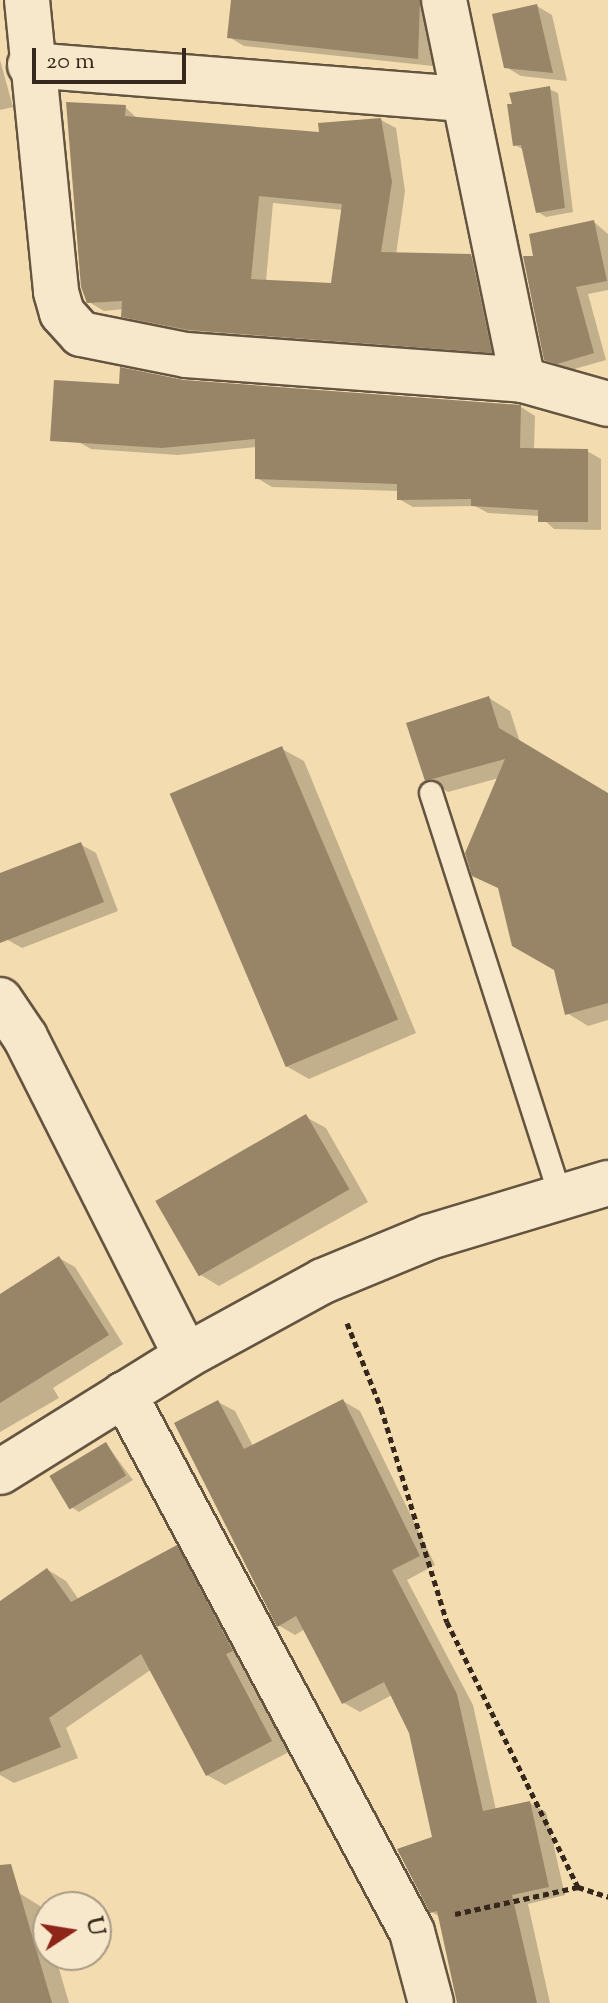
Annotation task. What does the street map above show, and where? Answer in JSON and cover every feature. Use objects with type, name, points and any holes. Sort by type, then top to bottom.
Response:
[{"type":"street","points":[[27,0],[30,65],[56,292],[62,313],[81,334],[186,355],[523,380],[608,404]]},
{"type":"street","points":[[444,0],[523,380]]},
{"type":"street","points":[[30,65],[464,99]]},
{"type":"street","points":[[0,1000],[25,1037],[186,1356]]},
{"type":"street","points":[[0,1472],[186,1356],[323,1281],[429,1237],[608,1183]]},
{"type":"street","points":[[124,1394],[412,1932],[431,2003]]},
{"type":"lane","points":[[431,793],[561,1198]]},
{"type":"path","points":[[323,1281],[338,1299],[381,1408],[447,1622],[578,1887]]},
{"type":"path","points":[[412,1932],[442,1917],[578,1887],[608,1897]]},
{"type":"building","points":[[231,0],[420,0],[418,59],[227,38]]},
{"type":"building","points":[[537,4],[553,73],[504,68],[492,14]]},
{"type":"building","points":[[550,86],[565,208],[536,213],[521,145],[513,146],[507,104],[512,104],[509,93]]},
{"type":"building","points":[[66,102],[126,105],[125,116],[319,132],[318,123],[381,118],[392,182],[381,252],[471,254],[492,353],[189,330],[121,317],[122,301],[87,303],[81,287]],"holes":[[[259,196],[342,204],[331,283],[251,279]]]},
{"type":"building","points":[[594,220],[607,281],[576,287],[594,353],[557,364],[544,360],[523,256],[533,256],[529,234]]},
{"type":"building","points":[[120,367],[184,380],[521,405],[520,448],[588,449],[588,522],[538,522],[538,510],[471,506],[471,499],[397,500],[397,484],[255,479],[255,439],[162,448],[50,441],[54,380],[119,384]]},
{"type":"building","points":[[489,696],[499,728],[608,793],[608,1003],[565,1015],[554,970],[512,946],[498,888],[472,876],[465,853],[505,759],[425,781],[406,723]]},
{"type":"building","points":[[282,746],[398,1019],[286,1067],[170,794]]},
{"type":"building","points":[[81,842],[104,902],[0,943],[0,873]]},
{"type":"building","points":[[306,1114],[350,1189],[199,1276],[155,1201]]},
{"type":"building","points":[[59,1256],[109,1335],[0,1403],[0,1294]]},
{"type":"building","points":[[343,1399],[420,1556],[392,1570],[457,1694],[483,1811],[530,1801],[549,1887],[512,1895],[537,2003],[457,2003],[437,1911],[430,1913],[397,1849],[432,1837],[409,1733],[384,1682],[342,1704],[296,1616],[277,1627],[174,1423],[218,1400],[244,1449]]},
{"type":"building","points":[[106,1442],[126,1475],[70,1509],[49,1476]]},
{"type":"building","points":[[177,1545],[233,1651],[226,1654],[272,1741],[206,1776],[141,1654],[49,1718],[61,1747],[0,1772],[0,1601],[47,1568],[71,1602]]},
{"type":"building","points":[[11,1864],[32,1935],[32,1971],[43,1971],[52,2003],[0,2003],[0,1865]]}]
